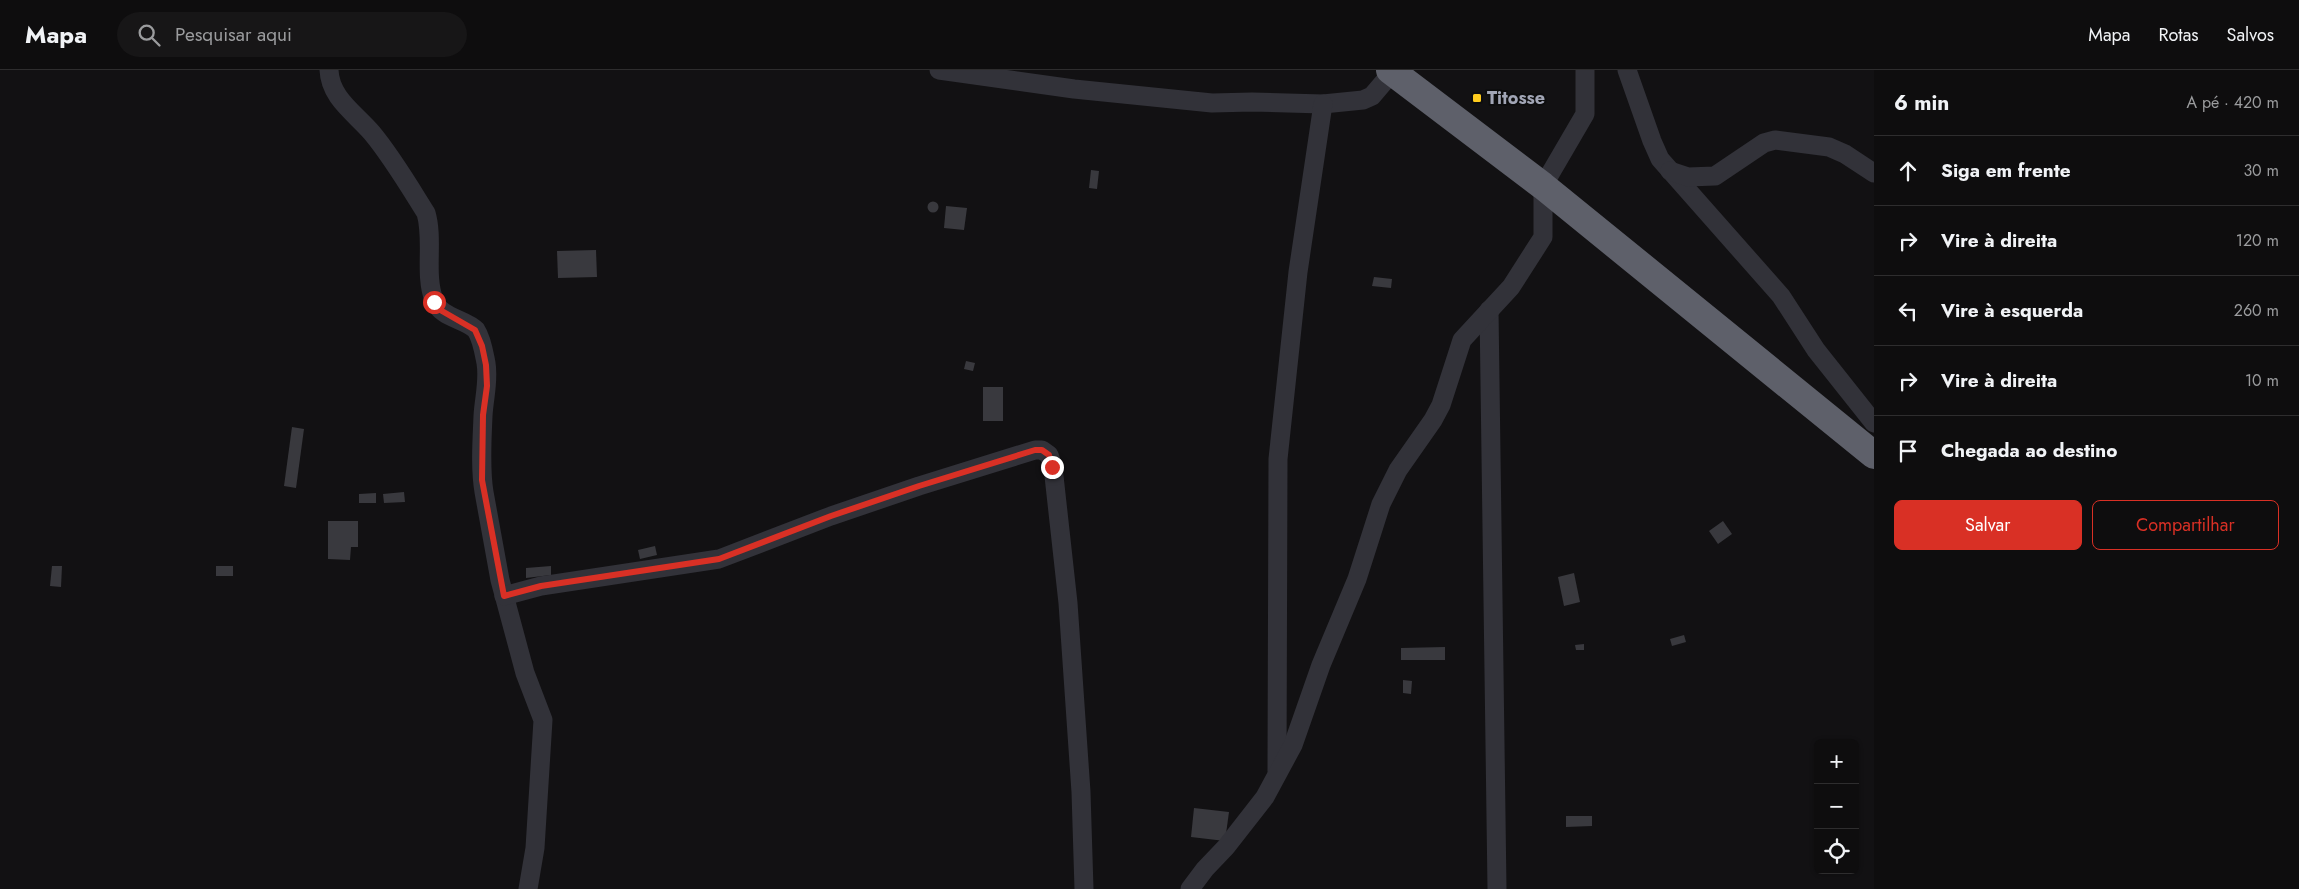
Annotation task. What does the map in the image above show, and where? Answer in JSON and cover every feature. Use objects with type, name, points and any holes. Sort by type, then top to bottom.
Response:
[{"type":"highway","points":[[1392,70],[1543,186],[1874,455]]},
{"type":"street","points":[[329,70],[342,104],[372,133],[426,213],[430,227],[431,290],[434,302],[442,311],[475,330],[482,346],[486,365],[487,386],[483,415],[482,480],[504,596],[525,674],[543,720],[535,848],[528,889]]},
{"type":"street","points":[[939,70],[1074,89],[1212,103],[1323,104],[1363,100],[1372,96],[1392,70]]},
{"type":"street","points":[[1190,889],[1253,814],[1265,797],[1293,745],[1321,665],[1357,579],[1368,539],[1388,487],[1437,413],[1462,340],[1512,287],[1543,237],[1543,186],[1585,114],[1585,70]]},
{"type":"street","points":[[1628,70],[1660,159],[1781,296],[1816,350],[1874,423]]},
{"type":"street","points":[[1276,775],[1278,459],[1298,272],[1323,104]]},
{"type":"street","points":[[1670,171],[1688,177],[1715,176],[1764,143],[1775,140],[1829,147],[1845,154],[1874,173]]},
{"type":"street","points":[[1489,310],[1497,889]]},
{"type":"street","points":[[504,596],[541,586],[719,559],[831,516],[910,489],[1035,450],[1042,450],[1049,455],[1052,467],[1068,603],[1081,792],[1084,889]]},
{"type":"building","points":[[1091,170],[1099,171],[1097,189],[1089,188]]},
{"type":"building","points":[[931,202],[935,202],[938,207],[937,211],[931,212],[928,209],[928,205]]},
{"type":"building","points":[[946,206],[967,208],[964,230],[944,228]]},
{"type":"building","points":[[596,250],[597,277],[558,278],[557,251]]},
{"type":"building","points":[[1374,277],[1392,279],[1391,288],[1372,286]]},
{"type":"building","points":[[966,361],[975,363],[973,371],[964,369]]},
{"type":"building","points":[[983,387],[1003,387],[1003,421],[983,421]]},
{"type":"building","points":[[292,427],[304,429],[296,488],[284,486]]},
{"type":"building","points":[[404,492],[405,502],[384,503],[383,494]]},
{"type":"building","points":[[376,493],[376,503],[359,503],[359,494]]},
{"type":"building","points":[[328,521],[358,521],[358,547],[351,547],[350,560],[328,559]]},
{"type":"building","points":[[1723,521],[1732,534],[1718,544],[1709,531]]},
{"type":"building","points":[[655,546],[657,555],[640,559],[638,550]]},
{"type":"building","points":[[52,566],[62,566],[61,587],[50,586]]},
{"type":"building","points":[[216,566],[233,566],[233,576],[216,576]]},
{"type":"building","points":[[551,566],[551,575],[526,578],[526,568]]},
{"type":"building","points":[[1574,573],[1580,602],[1564,606],[1558,577]]},
{"type":"building","points":[[1684,635],[1686,642],[1672,646],[1670,639]]},
{"type":"building","points":[[1584,644],[1584,650],[1576,650],[1575,645]]},
{"type":"building","points":[[1445,647],[1445,660],[1401,660],[1401,648]]},
{"type":"building","points":[[1403,680],[1412,681],[1411,694],[1403,693]]},
{"type":"building","points":[[1194,808],[1229,812],[1225,841],[1191,837]]},
{"type":"building","points":[[1566,816],[1592,816],[1592,826],[1566,827]]},
{"type":"place","name":"Titosse","points":[[1477,98]]},
{"type":"route","points":[[434,302],[442,311],[475,330],[482,346],[486,365],[487,386],[483,415],[482,480],[504,596],[541,586],[587,581],[719,559],[831,516],[1035,450],[1042,450],[1049,455],[1052,467]]}]
